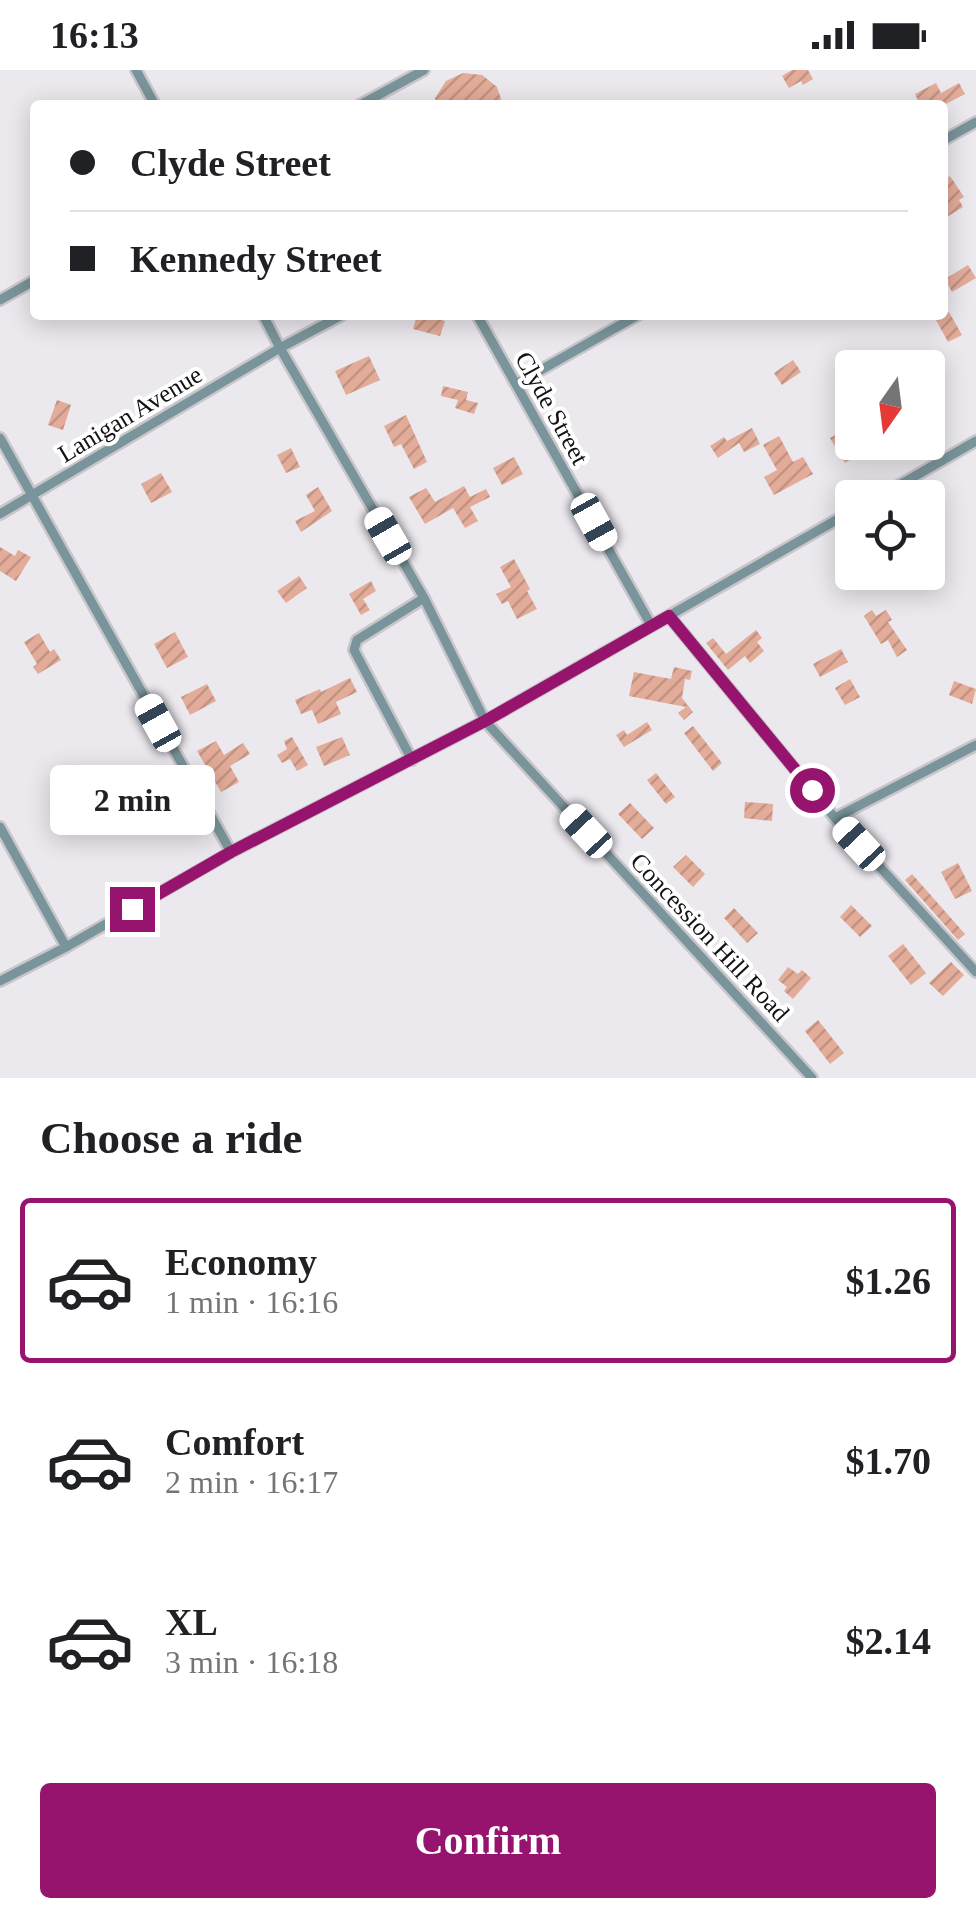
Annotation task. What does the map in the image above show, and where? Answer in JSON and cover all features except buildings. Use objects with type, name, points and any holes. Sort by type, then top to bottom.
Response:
[{"type":"street","points":[[136,70],[151,100]]},
{"type":"street","points":[[369,100],[424,70]]},
{"type":"street","points":[[948,138],[976,122]]},
{"type":"street","points":[[0,300],[30,283]]},
{"type":"street","name":"Concession Hill Road","points":[[266,320],[424,598],[485,721],[812,1078]]},
{"type":"street","name":"Lanigan Avenue","points":[[0,514],[333,320]]},
{"type":"street","name":"Clyde Street","points":[[480,320],[651,626]]},
{"type":"street","points":[[516,384],[629,320]]},
{"type":"street","points":[[0,438],[231,852]]},
{"type":"street","points":[[911,480],[974,446]]},
{"type":"street","points":[[0,981],[231,852],[485,721],[835,521]]},
{"type":"street","points":[[412,760],[354,650],[357,640],[424,598]]},
{"type":"street","points":[[669,616],[835,818],[976,972]]},
{"type":"street","points":[[835,818],[976,745]]},
{"type":"street","points":[[0,827],[66,947]]},
{"type":"route","points":[[132,909],[231,852],[485,721],[669,616],[812,790]]}]
